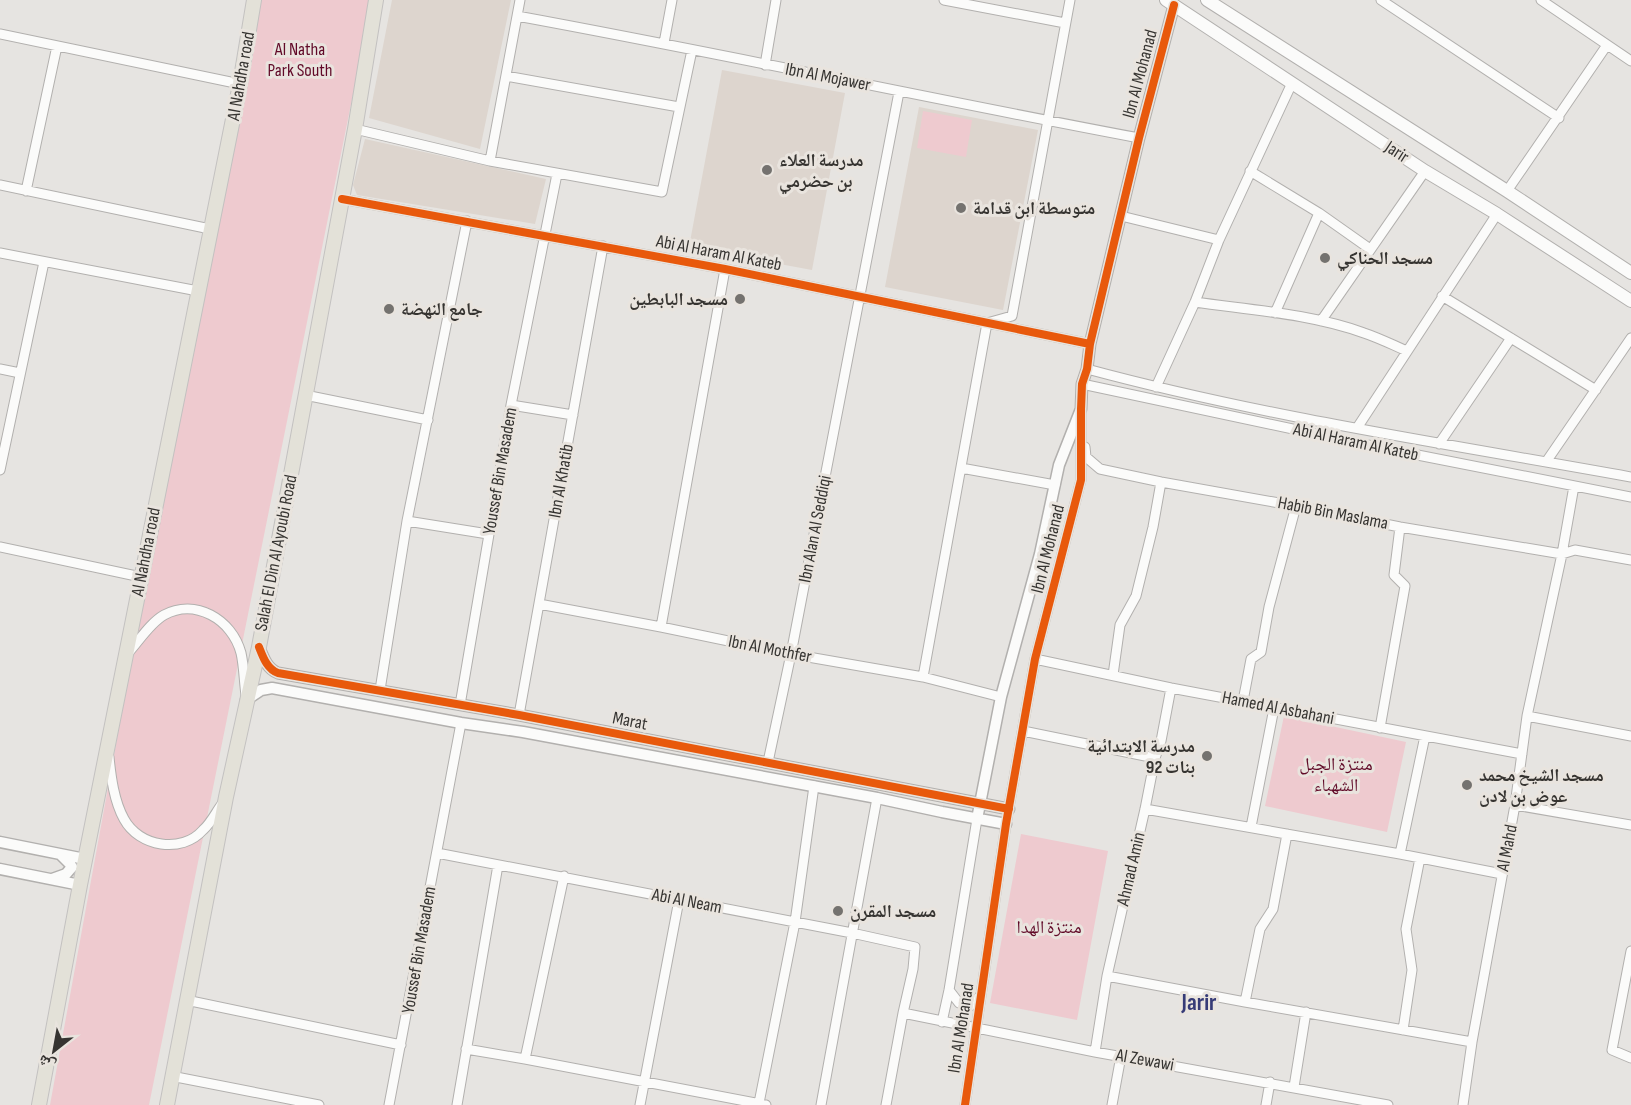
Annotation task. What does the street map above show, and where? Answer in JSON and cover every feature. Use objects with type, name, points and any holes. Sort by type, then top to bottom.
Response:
[{"type":"main road","name":"Al Nahdha road","points":[[39,1105],[125,655],[240,84],[254,0]]},
{"type":"main road","name":"Salah El Din Al Ayoubi Road","points":[[166,1105],[226,797],[259,647],[355,129],[376,0]]},
{"type":"main road","name":"Jarir","points":[[1211,1],[1508,191],[1631,273]]},
{"type":"main road","name":"Jarir","points":[[1170,3],[1425,171],[1497,214],[1631,301]]},
{"type":"street","points":[[490,160],[520,0]]},
{"type":"street","points":[[664,43],[672,0]]},
{"type":"street","points":[[765,65],[776,0]]},
{"type":"street","points":[[944,0],[1065,24]]},
{"type":"street","points":[[923,677],[987,323],[1012,316],[1070,0]]},
{"type":"street","points":[[1381,0],[1559,118]]},
{"type":"street","points":[[1541,0],[1631,61]]},
{"type":"street","name":"Ibn Al Mohanad","points":[[965,1105],[1006,824],[1035,659],[1081,480],[1082,384],[1170,3]]},
{"type":"street","name":"Ibn Al Mojawer","points":[[517,16],[1139,138]]},
{"type":"street","points":[[0,34],[240,84]]},
{"type":"street","points":[[1508,191],[1607,45]]},
{"type":"street","points":[[26,191],[57,46]]},
{"type":"street","points":[[355,129],[557,174],[662,192],[692,50]]},
{"type":"street","points":[[506,76],[679,107]]},
{"type":"street","points":[[1156,387],[1195,302],[1219,240],[1292,83]]},
{"type":"street","name":"Ibn Alan Al Seddiqi","points":[[768,762],[791,654],[899,92]]},
{"type":"street","points":[[1250,171],[1319,213],[1370,249]]},
{"type":"street","points":[[1321,321],[1425,171]]},
{"type":"street","name":"Youssef Bin Masadem","points":[[460,705],[511,405],[557,174]]},
{"type":"street","points":[[0,185],[210,229]]},
{"type":"street","name":"Abi Al Haram Al Kateb","points":[[342,199],[725,269],[1090,344]]},
{"type":"street","points":[[1275,313],[1319,213]]},
{"type":"street","points":[[1357,428],[1497,214]]},
{"type":"street","points":[[1121,216],[1219,240]]},
{"type":"street","points":[[380,690],[407,521],[467,221]]},
{"type":"street","name":"Ibn Al Khatib","points":[[519,716],[603,246]]},
{"type":"street","points":[[0,253],[198,291]]},
{"type":"street","points":[[0,470],[44,262]]},
{"type":"street","points":[[661,627],[725,269]]},
{"type":"street","points":[[1442,296],[1596,390]]},
{"type":"street","points":[[1195,302],[1321,321],[1364,333],[1407,351]]},
{"type":"street","points":[[1439,444],[1510,338]]},
{"type":"street","points":[[1546,462],[1631,338]]},
{"type":"street","points":[[0,369],[20,373]]},
{"type":"street","name":"Abi Al Haram Al Kateb","points":[[1087,369],[1156,387],[1357,428],[1631,477]]},
{"type":"street","name":"Abi Al Haram Al Kateb","points":[[1082,384],[1377,447],[1631,497]]},
{"type":"street","points":[[305,395],[428,420]]},
{"type":"street","points":[[511,405],[573,416]]},
{"type":"street","name":"Ibn Al Mohanad","points":[[942,1022],[977,819],[1001,697],[1040,554],[1059,465],[1080,409]]},
{"type":"street","name":"Habib Bin Maslama","points":[[1080,409],[1086,458],[1100,469],[1562,554],[1575,550],[1631,560]]},
{"type":"street","points":[[961,468],[1055,485]]},
{"type":"street","points":[[1113,675],[1120,625],[1136,596],[1153,527],[1161,482]]},
{"type":"street","name":"Al Mahd","points":[[1463,1105],[1472,1042],[1515,805],[1527,716],[1562,554],[1574,486]]},
{"type":"street","points":[[1243,701],[1251,659],[1261,652],[1269,607],[1296,506]]},
{"type":"street","points":[[407,521],[488,534]]},
{"type":"street","points":[[1380,728],[1405,586],[1394,576],[1400,526]]},
{"type":"street","points":[[0,547],[141,576]]},
{"type":"street","name":"Ibn Al Mothfer","points":[[539,604],[791,654],[923,677],[1001,697]]},
{"type":"street","points":[[125,655],[163,616],[181,609],[192,608],[206,612],[225,625],[241,652],[246,700]]},
{"type":"street","name":"Marat","points":[[259,647],[273,671],[1009,809]]},
{"type":"street","name":"Hamed Al Asbahani","points":[[1035,659],[1171,688],[1522,754]]},
{"type":"street","points":[[302,677],[291,680],[289,683],[291,688],[302,694]]},
{"type":"street","name":"Ahmad Amin","points":[[1095,1052],[1107,976],[1171,688]]},
{"type":"street","name":"Marat","points":[[246,700],[267,689],[302,694],[523,732],[1006,824]]},
{"type":"street","points":[[1251,827],[1274,708]]},
{"type":"street","points":[[1527,716],[1631,736]]},
{"type":"street","name":"Youssef Bin Masadem","points":[[389,1105],[461,723]]},
{"type":"street","points":[[1023,730],[1155,758]]},
{"type":"street","points":[[1400,854],[1425,736]]},
{"type":"street","points":[[108,742],[111,778],[121,812],[124,820],[143,838],[159,844],[177,845],[190,841],[203,831],[226,797]]},
{"type":"street","points":[[465,1049],[762,1104],[795,922],[814,786]]},
{"type":"street","points":[[942,812],[950,809],[952,804],[943,796]]},
{"type":"street","points":[[821,1105],[877,798]]},
{"type":"street","points":[[1515,805],[1631,825]]},
{"type":"street","points":[[1145,809],[1502,874]]},
{"type":"street","points":[[1245,1002],[1260,928],[1273,909],[1287,834]]},
{"type":"street","points":[[0,842],[85,859]]},
{"type":"street","name":"Abi Al Neam","points":[[436,853],[564,876],[915,947],[913,969],[903,1013]]},
{"type":"street","points":[[52,879],[66,874],[72,867],[60,854]]},
{"type":"street","points":[[1403,1030],[1412,970],[1406,929],[1420,858]]},
{"type":"street","points":[[457,1105],[498,865]]},
{"type":"street","points":[[0,869],[80,885]]},
{"type":"street","points":[[525,1059],[564,876]]},
{"type":"street","points":[[640,1105],[679,900]]},
{"type":"street","points":[[1631,951],[1612,1050],[1631,1058]]},
{"type":"street","points":[[1107,976],[1472,1042]]},
{"type":"street","points":[[949,990],[959,1004],[970,1006],[981,995]]},
{"type":"street","points":[[186,1000],[401,1045]]},
{"type":"street","points":[[1293,1087],[1305,1012]]},
{"type":"street","points":[[886,1105],[903,1013]]},
{"type":"street","name":"Al Zewawi","points":[[903,1013],[1095,1052],[1293,1087],[1354,1102],[1388,1105]]},
{"type":"street","points":[[1112,1105],[1121,1056]]},
{"type":"street","points":[[171,1076],[319,1105]]},
{"type":"street","points":[[1266,1105],[1270,1083]]},
{"type":"shaded area","points":[[392,0],[511,0],[480,149],[369,118]]},
{"type":"shaded area","name":"مدرسة العلاء بن حضرمي","points":[[722,70],[845,93],[812,270],[689,247]]},
{"type":"shaded area","name":"متوسطة ابن قدامة","points":[[919,107],[1038,130],[1003,310],[885,287]]},
{"type":"shaded area","points":[[365,139],[546,179],[535,224],[357,195],[353,185]]},
{"type":"green space","name":"Al Natha Park South","points":[[252,0],[372,0],[149,1105],[50,1105]]},
{"type":"green space","points":[[923,111],[972,120],[966,157],[917,148]]},
{"type":"green space","name":"منتزة الجبل الشهباء","points":[[1284,716],[1406,742],[1387,832],[1265,806]]},
{"type":"green space","name":"منتزة الهدا","points":[[1021,834],[1108,851],[1077,1020],[990,1003]]},
{"type":"cycle path","points":[[965,1105],[1006,824],[1035,659],[1081,480],[1082,384],[1139,138],[1174,5]]},
{"type":"cycle path","points":[[342,199],[725,269],[1090,344]]},
{"type":"cycle path","points":[[259,647],[268,666],[278,673],[519,715],[1009,809]]},
{"type":"place","name":"مدرسة العلاء بن حضرمي","points":[[767,170]]},
{"type":"place","name":"متوسطة ابن قدامة","points":[[961,208]]},
{"type":"place","name":"مسجد الحناكي","points":[[1325,258]]},
{"type":"place","name":"مسجد البابطين","points":[[740,299]]},
{"type":"place","name":"جامع النهضة","points":[[389,309]]},
{"type":"place","name":"مدرسة الابتدائية 92 بنات","points":[[1207,756]]},
{"type":"place","name":"مسجد الشيخ محمد عوض بن لادن","points":[[1467,785]]},
{"type":"place","name":"مسجد المقرن","points":[[838,911]]},
{"type":"district","name":"Jarir","points":[[1199,1002]]}]
